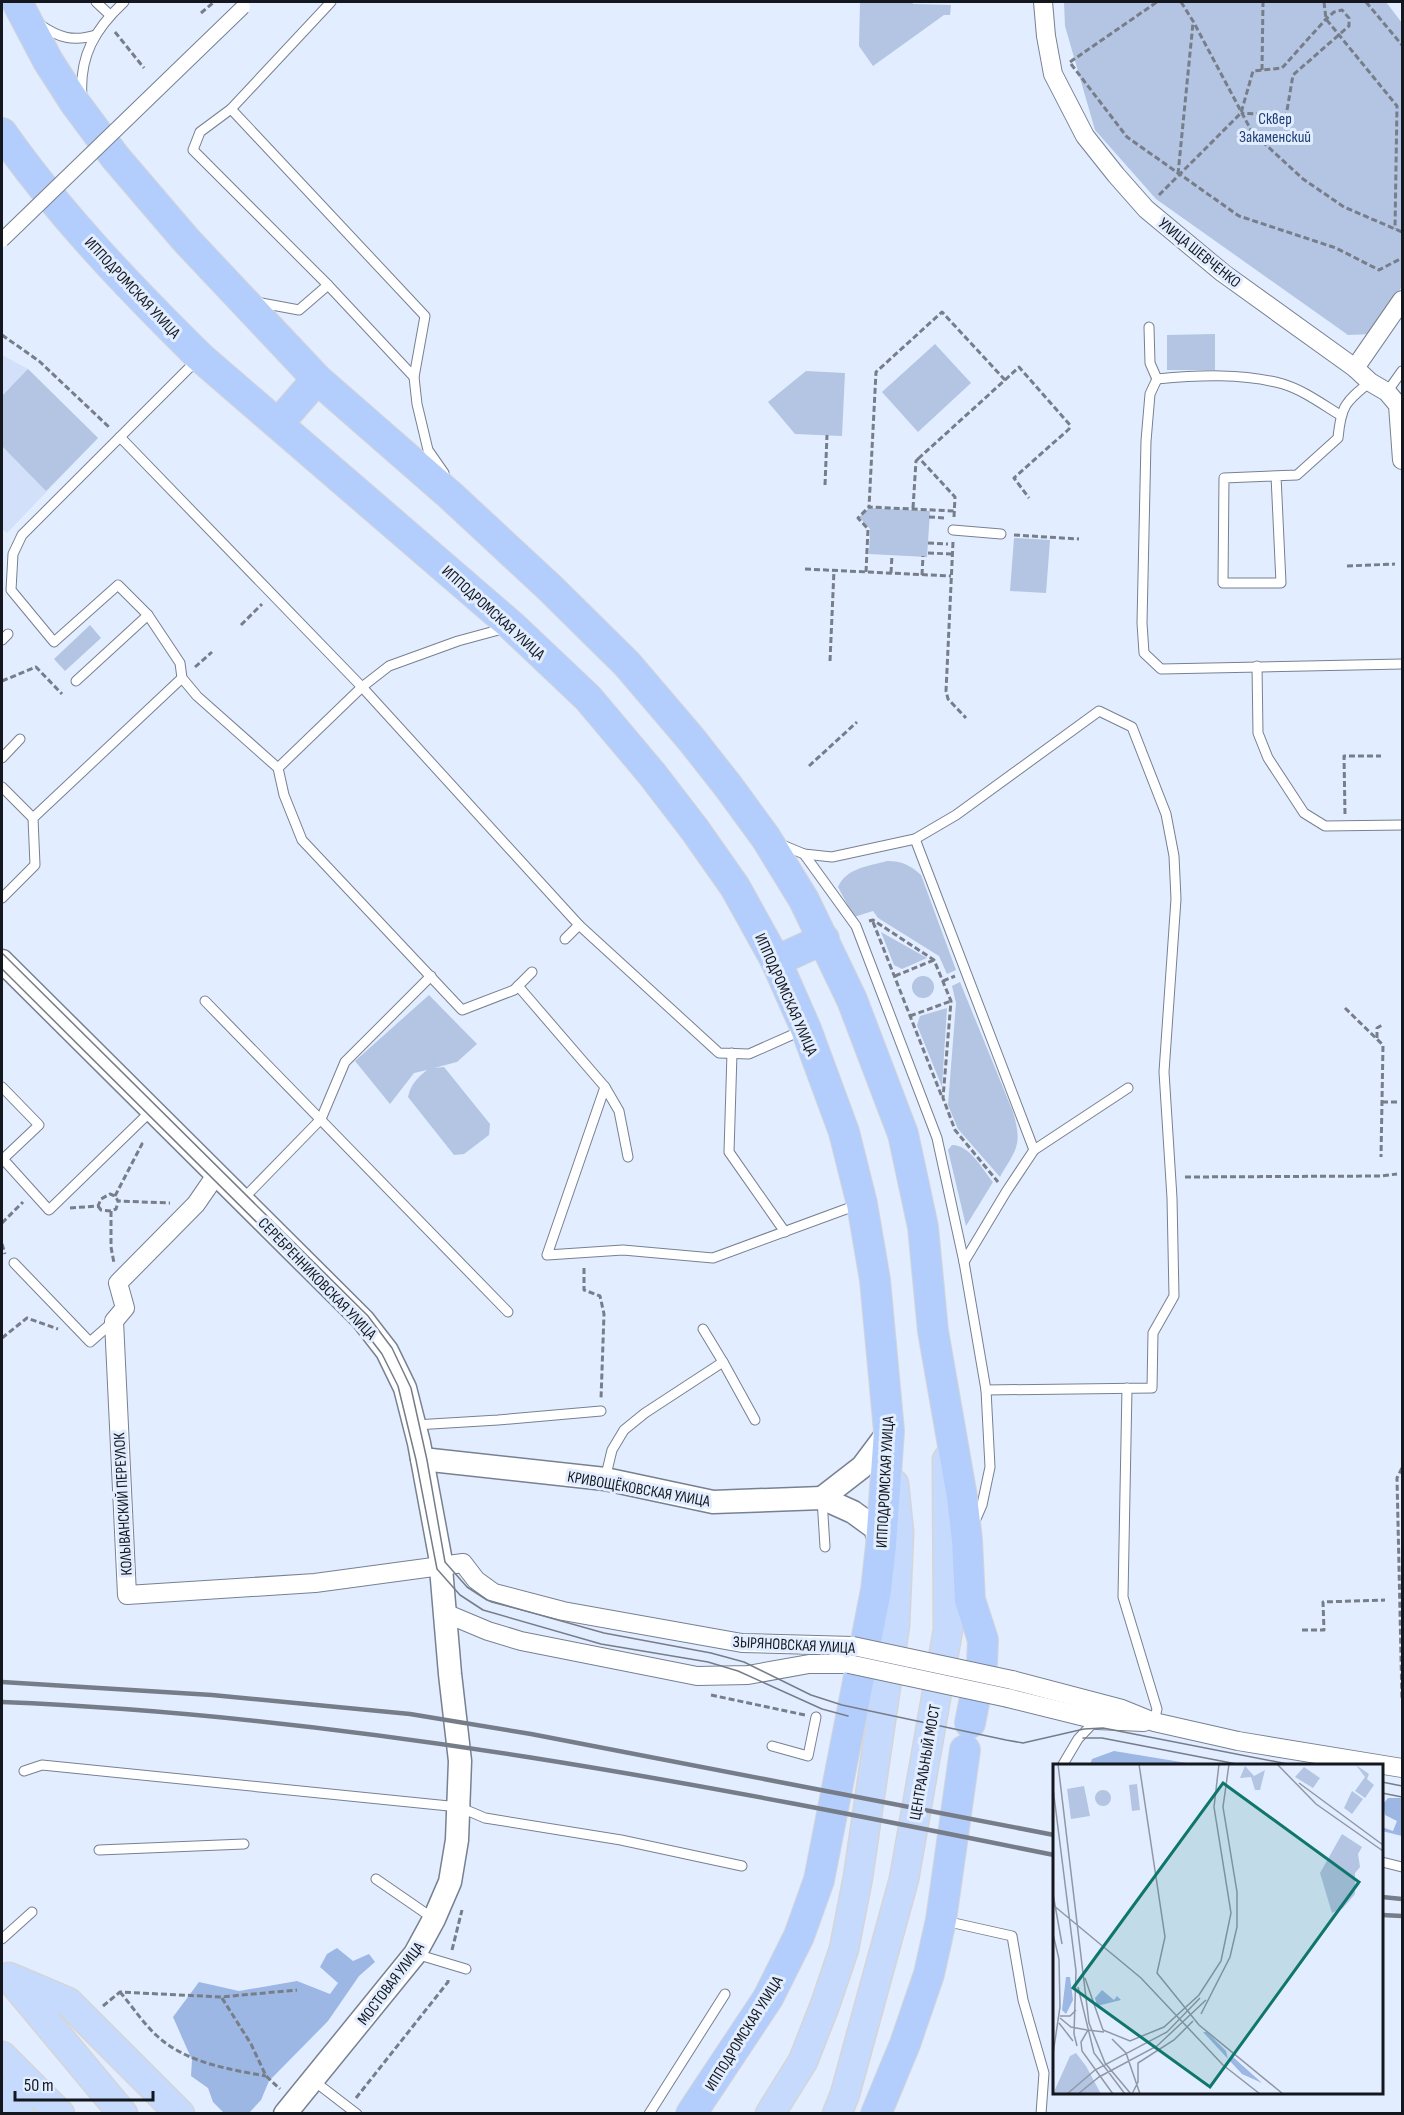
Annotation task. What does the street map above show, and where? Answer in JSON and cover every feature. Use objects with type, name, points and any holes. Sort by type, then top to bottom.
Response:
[{"type":"highway","points":[[20,7],[48,61],[83,114],[141,189],[240,300],[317,379],[451,496],[486,531],[550,588],[627,664],[691,739],[766,838],[804,900],[856,1010],[903,1134],[923,1227],[933,1331],[962,1497],[970,1600],[983,1640],[982,1663]]},
{"type":"highway","name":"ИППОДРОМСКАЯ УЛИЦА","points":[[2,133],[55,202],[102,256],[200,357],[512,626],[588,698],[652,774],[735,887],[776,961],[806,1029],[844,1132],[862,1204],[875,1280],[889,1431],[876,1590],[856,1653],[819,1880],[799,1936],[768,1998],[691,2114]]},
{"type":"highway","points":[[278,424],[317,379]]},
{"type":"highway","points":[[776,961],[824,939]]},
{"type":"highway","points":[[876,2114],[905,2044],[929,1974],[941,1920],[970,1724]]},
{"type":"main road","name":"ЦЕНТРАЛЬНЫЙ МОСТ","points":[[837,2114],[861,2038],[904,1879],[948,1630],[946,1402]]},
{"type":"main road","points":[[770,2114],[803,2061],[825,2005],[844,1949],[858,1877],[895,1625],[899,1533],[889,1431]]},
{"type":"main road","points":[[5,1973],[123,2114]]},
{"type":"main road","points":[[5,1973],[68,2002],[180,2114]]},
{"type":"main road","points":[[2,2056],[60,2114]]},
{"type":"main road","points":[[2,2093],[20,2114]]},
{"type":"street","name":"УЛИЦА ШЕВЧЕНКО","points":[[1043,2],[1053,74],[1085,136],[1146,209],[1223,273],[1396,400]]},
{"type":"street","points":[[2,240],[246,4]]},
{"type":"street","points":[[1355,368],[1402,300]]},
{"type":"street","points":[[1396,400],[1402,460]]},
{"type":"street","name":"СЕРЕБРЕННИКОВСКАЯ УЛИЦА","points":[[2,961],[363,1320],[387,1351],[405,1388],[415,1425],[441,1565],[460,1761]]},
{"type":"street","points":[[118,1283],[196,1204],[216,1175]]},
{"type":"street","name":"КОЛЫВАНСКИЙ ПЕРЕУЛОК","points":[[118,1283],[125,1308],[114,1322],[127,1595],[315,1583],[441,1565]]},
{"type":"street","points":[[881,1545],[875,1528],[853,1512],[822,1498],[861,1467],[889,1431]]},
{"type":"street","name":"КРИВОЩЁКОВСКАЯ УЛИЦА","points":[[422,1459],[605,1479],[713,1502],[822,1498]]},
{"type":"street","name":"ЗЫРЯНОВСКАЯ УЛИЦА","points":[[441,1565],[463,1563],[476,1580],[494,1593],[563,1611],[742,1643],[856,1653],[1010,1689],[1122,1709],[1154,1722],[1238,1741],[1378,1764]]},
{"type":"street","name":"ЗЫРЯНОВСКАЯ УЛИЦА","points":[[445,1613],[488,1631],[521,1641],[696,1676],[748,1675],[856,1653]]},
{"type":"street","name":"ЗЫРЯНОВСКАЯ УЛИЦА","points":[[1010,1689],[1097,1720],[1154,1722]]},
{"type":"street","name":"МОСТОВАЯ УЛИЦА","points":[[285,2114],[415,1954],[434,1919],[450,1882],[459,1807],[460,1761]]},
{"type":"street","name":"ЗЫРЯНОВСКАЯ УЛИЦА","points":[[1383,1765],[1402,1768]]},
{"type":"lane","points":[[96,2],[110,15]]},
{"type":"lane","points":[[83,114],[82,66],[96,35],[110,15],[124,2]]},
{"type":"lane","points":[[331,2],[231,109],[200,132],[193,150],[328,285],[414,376]]},
{"type":"lane","points":[[20,7],[45,28],[63,37],[79,40],[96,35]]},
{"type":"lane","points":[[231,109],[425,316],[414,376],[417,404],[428,450],[447,477]]},
{"type":"lane","points":[[240,300],[299,310],[328,285]]},
{"type":"lane","points":[[1149,327],[1150,363],[1157,379],[1150,394],[1146,441],[1142,623],[1144,653],[1161,669],[1402,664]]},
{"type":"lane","points":[[200,357],[22,535],[13,554],[11,590],[54,642],[118,585],[148,615],[180,663],[182,678],[197,696],[279,768],[284,795],[302,840],[462,1010],[514,990],[532,972]]},
{"type":"lane","points":[[1396,400],[1402,371]]},
{"type":"lane","points":[[1157,379],[1241,376],[1284,384],[1316,399],[1340,415]]},
{"type":"lane","points":[[1276,476],[1281,583],[1223,583],[1224,478],[1297,475],[1338,438],[1340,415],[1349,399],[1370,382]]},
{"type":"lane","points":[[120,437],[362,687],[579,925],[719,1053],[748,1054],[806,1029]]},
{"type":"lane","points":[[454,486],[486,531]]},
{"type":"lane","points":[[953,530],[1001,534]]},
{"type":"lane","points":[[76,681],[148,615]]},
{"type":"lane","points":[[279,768],[362,687],[389,666],[458,641],[512,626]]},
{"type":"lane","points":[[1257,666],[1258,733],[1268,758],[1304,813],[1325,826],[1402,825]]},
{"type":"lane","points":[[33,818],[182,678]]},
{"type":"lane","points":[[766,838],[804,854],[832,857],[915,839],[956,815],[1099,711],[1132,727],[1166,814],[1174,856],[1176,899],[1164,1072],[1171,1177],[1174,1296],[1153,1333],[1152,1388],[986,1390]]},
{"type":"lane","points":[[2,758],[20,739]]},
{"type":"lane","points":[[2,787],[33,818],[35,865],[2,898]]},
{"type":"lane","points":[[915,839],[1034,1150]]},
{"type":"lane","points":[[804,854],[856,926],[937,1138],[964,1262],[986,1390],[990,1467],[982,1505],[967,1540]]},
{"type":"lane","points":[[565,939],[579,925]]},
{"type":"lane","points":[[242,1201],[321,1119],[345,1062],[431,976]]},
{"type":"lane","points":[[518,986],[605,1087],[620,1110],[628,1157]]},
{"type":"lane","points":[[205,1001],[508,1312]]},
{"type":"lane","points":[[732,1053],[729,1152],[785,1232]]},
{"type":"lane","points":[[2,1087],[39,1125],[3,1159],[49,1210],[152,1110]]},
{"type":"lane","points":[[605,1087],[547,1255],[623,1250],[713,1258],[862,1204]]},
{"type":"lane","points":[[964,1262],[1034,1150],[1128,1088]]},
{"type":"lane","points":[[14,1263],[90,1342],[114,1322]]},
{"type":"lane","points":[[702,1329],[723,1362],[754,1420]]},
{"type":"lane","points":[[605,1479],[612,1450],[624,1430],[645,1413],[723,1362]]},
{"type":"lane","points":[[1127,1388],[1123,1597],[1157,1709],[1154,1722]]},
{"type":"lane","points":[[415,1425],[601,1411]]},
{"type":"lane","points":[[822,1498],[825,1547]]},
{"type":"lane","points":[[772,1746],[808,1756],[816,1717]]},
{"type":"lane","points":[[1063,1764],[1078,1739],[1097,1720]]},
{"type":"lane","points":[[24,1771],[42,1765],[459,1807],[484,1818],[621,1840],[742,1866]]},
{"type":"lane","points":[[99,1850],[244,1844]]},
{"type":"lane","points":[[1383,1862],[1402,1867]]},
{"type":"lane","points":[[376,1880],[434,1919]]},
{"type":"lane","points":[[2,1939],[32,1912]]},
{"type":"lane","points":[[941,1920],[1012,1936],[1023,2000],[1044,2073],[1041,2114]]},
{"type":"lane","points":[[415,1954],[466,1969]]},
{"type":"lane","points":[[649,2114],[725,1994]]},
{"type":"lane","points":[[312,2080],[357,2114]]},
{"type":"path","points":[[201,13],[213,2]]},
{"type":"path","points":[[1157,2],[1070,63],[1126,137],[1239,216],[1336,248],[1379,270],[1402,258]]},
{"type":"path","points":[[1181,2],[1252,132],[1303,179],[1344,207],[1402,232]]},
{"type":"path","points":[[1262,70],[1263,2]]},
{"type":"path","points":[[1324,2],[1326,19],[1397,106],[1395,230]]},
{"type":"path","points":[[1366,2],[1402,45]]},
{"type":"path","points":[[1146,209],[1241,112],[1253,71],[1282,68],[1326,19],[1334,12],[1342,10],[1349,18],[1349,26],[1293,75],[1286,116],[1241,112]]},
{"type":"path","points":[[1178,174],[1193,21]]},
{"type":"path","points":[[114,30],[144,68]]},
{"type":"path","points":[[866,572],[868,529],[858,518],[869,507],[876,372],[942,312],[1005,380]]},
{"type":"path","points":[[2,335],[39,361],[109,427]]},
{"type":"path","points":[[913,509],[916,461],[1019,367],[1070,424],[1069,429],[1014,478],[1029,498]]},
{"type":"path","points":[[825,485],[827,435]]},
{"type":"path","points":[[919,458],[955,497],[946,691],[948,699],[966,718]]},
{"type":"path","points":[[869,507],[954,511]]},
{"type":"path","points":[[929,517],[954,518]]},
{"type":"path","points":[[1001,534],[1079,539]]},
{"type":"path","points":[[928,543],[953,544]]},
{"type":"path","points":[[928,553],[952,555]]},
{"type":"path","points":[[891,573],[892,555]]},
{"type":"path","points":[[922,556],[922,574]]},
{"type":"path","points":[[1347,566],[1395,564]]},
{"type":"path","points":[[805,569],[951,576]]},
{"type":"path","points":[[830,661],[834,570]]},
{"type":"path","points":[[241,625],[272,594]]},
{"type":"path","points":[[196,666],[212,652]]},
{"type":"path","points":[[2,681],[36,667],[62,694]]},
{"type":"path","points":[[809,766],[856,722]]},
{"type":"path","points":[[1345,825],[1344,756],[1381,756]]},
{"type":"path","points":[[856,926],[873,920]]},
{"type":"path","points":[[873,920],[934,960],[951,1001],[943,1098]]},
{"type":"path","points":[[873,920],[955,1130],[1006,1192]]},
{"type":"path","points":[[895,976],[934,960]]},
{"type":"path","points":[[910,1016],[951,1001]]},
{"type":"path","points":[[1345,1008],[1383,1045],[1381,1157]]},
{"type":"path","points":[[1377,1038],[1377,1028],[1382,1025]]},
{"type":"path","points":[[1382,1102],[1397,1102]]},
{"type":"path","points":[[98,1206],[101,1210],[116,1209],[118,1201],[116,1196],[142,1144],[130,1133]]},
{"type":"path","points":[[1171,1177],[1397,1174]]},
{"type":"path","points":[[98,1206],[104,1196],[110,1194],[116,1196]]},
{"type":"path","points":[[2,1223],[27,1198],[49,1210],[98,1206]]},
{"type":"path","points":[[118,1201],[196,1204]]},
{"type":"path","points":[[111,1211],[111,1247],[118,1283]]},
{"type":"path","points":[[2,1244],[5,1255]]},
{"type":"path","points":[[583,1268],[584,1290],[600,1296],[604,1314],[601,1411]]},
{"type":"path","points":[[2,1338],[27,1318],[90,1342]]},
{"type":"path","points":[[1402,1468],[1397,1478],[1402,1700]]},
{"type":"path","points":[[1302,1630],[1324,1630],[1323,1602],[1385,1600]]},
{"type":"path","points":[[102,2008],[120,1992],[221,1997],[297,1990]]},
{"type":"path","points":[[120,1992],[157,2036],[188,2057],[222,2068],[266,2076]]},
{"type":"path","points":[[221,1997],[251,2044],[266,2076],[280,2089]]},
{"type":"shaded area","points":[[2,355],[28,369],[98,438],[7,533],[2,529]]},
{"type":"shaded area","points":[[1114,1751],[1193,1764],[1090,1764],[1092,1759]]},
{"type":"shaded area","points":[[1388,1798],[1402,1798],[1402,1836],[1383,1831],[1383,1827],[1393,1831],[1397,1821],[1385,1815],[1383,1804]]},
{"type":"shaded area","points":[[337,1948],[353,1961],[369,1954],[375,1962],[359,1976],[328,2021],[269,2081],[261,2100],[249,2113],[224,2113],[213,2102],[208,2088],[191,2076],[192,2060],[173,2017],[199,1982],[239,1991],[297,1981],[330,1994],[338,1983],[320,1967],[327,1954]]},
{"type":"green space","points":[[860,2],[951,5],[950,15],[944,15],[873,66],[859,46]]},
{"type":"green space","name":"Сквер Закаменский","points":[[1064,2],[1386,2],[1402,23],[1402,286],[1375,334],[1348,335],[1156,199],[1095,130],[1065,26]]},
{"type":"green space","points":[[1215,334],[1215,370],[1167,370],[1167,335]]},
{"type":"green space","points":[[935,344],[971,383],[918,432],[882,392]]},
{"type":"green space","points":[[28,369],[98,438],[46,491],[2,446],[2,396]]},
{"type":"green space","points":[[806,371],[845,373],[842,436],[795,434],[768,402]]},
{"type":"green space","points":[[869,508],[930,511],[927,557],[869,554],[870,529],[859,517]]},
{"type":"green space","points":[[1014,538],[1050,540],[1046,593],[1010,591]]},
{"type":"green space","points":[[90,625],[101,638],[65,671],[54,659]]},
{"type":"green space","points":[[887,861],[906,864],[921,875],[956,970],[947,974],[939,956],[878,918],[873,911],[854,917],[838,887],[852,872]]},
{"type":"green space","points":[[881,932],[927,958],[902,969],[894,965]]},
{"type":"green space","points":[[923,976],[931,979],[934,987],[931,995],[923,998],[915,995],[912,987],[915,979]]},
{"type":"green space","points":[[960,982],[1016,1123],[1018,1140],[1016,1147],[1000,1177],[958,1129],[948,1105],[956,1003],[952,986]]},
{"type":"green space","points":[[429,995],[477,1044],[457,1062],[434,1068],[444,1067],[490,1124],[489,1135],[464,1154],[454,1155],[408,1097],[415,1082],[427,1070],[414,1073],[390,1104],[355,1061]]},
{"type":"green space","points":[[947,1008],[942,1087],[917,1025],[920,1016]]},
{"type":"green space","points":[[952,1145],[970,1153],[993,1182],[966,1226],[948,1150]]},
{"type":"tram line","points":[[2,953],[368,1316],[392,1348],[411,1388],[427,1460],[445,1562],[467,1587],[487,1600],[604,1633],[711,1653],[744,1662],[811,1695],[842,1705],[1006,1740],[1023,1743],[1084,1729],[1103,1728],[1288,1764]]},
{"type":"tram line","points":[[2,969],[359,1324],[382,1354],[398,1386],[416,1460],[437,1569],[460,1595],[483,1610],[601,1644],[708,1662],[738,1671],[822,1709],[848,1716]]},
{"type":"tram line","points":[[1083,1738],[1102,1738],[1237,1764]]},
{"type":"tram line","points":[[1383,1782],[1402,1786]]},
{"type":"tram line","points":[[1383,1793],[1402,1797]]},
{"type":"railway","points":[[2,1682],[212,1695],[410,1714],[531,1734],[1053,1835]]},
{"type":"railway","points":[[2,1702],[135,1710],[267,1722],[399,1738],[662,1780],[1053,1855]]},
{"type":"railway","points":[[1383,1897],[1402,1899]]},
{"type":"railway","points":[[1383,1915],[1402,1916]]}]
